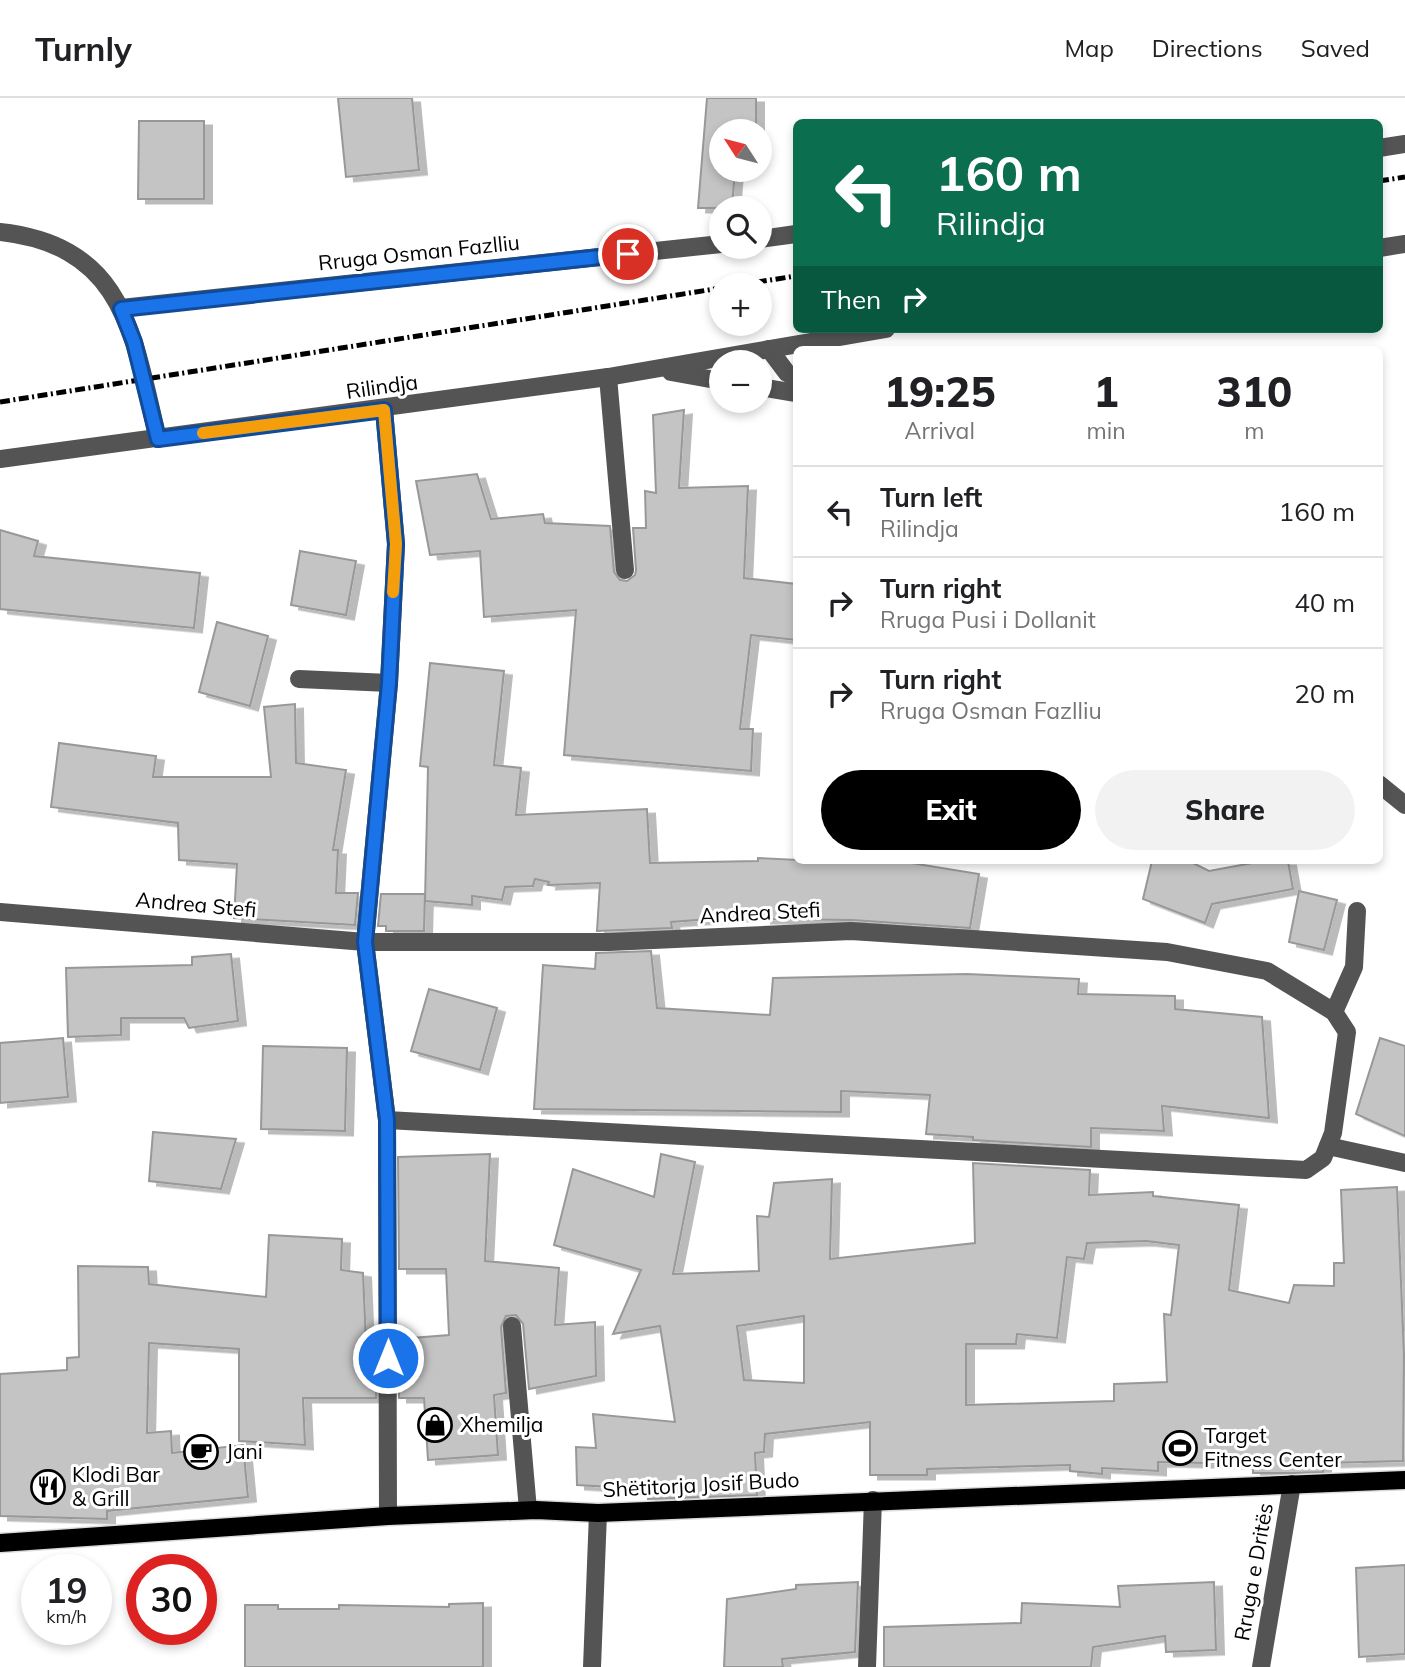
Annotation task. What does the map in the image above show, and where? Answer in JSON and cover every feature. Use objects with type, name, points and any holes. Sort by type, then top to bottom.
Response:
[{"type":"main road","name":"Shëtitorja Josif Budo","points":[[0,1544],[388,1516],[528,1510],[598,1513],[1405,1480]]},
{"type":"street","points":[[1383,147],[1405,144]]},
{"type":"street","points":[[0,232],[29,235],[60,246],[88,263],[121,309],[134,342],[158,439]]},
{"type":"street","points":[[772,237],[793,234]]},
{"type":"street","points":[[1383,247],[1405,244]]},
{"type":"street","name":"Rruga Osman Fazlliu","points":[[121,309],[709,245]]},
{"type":"street","name":"Rilindja","points":[[804,346],[827,344],[870,333]]},
{"type":"street","name":"Rilindja","points":[[0,459],[384,410],[793,347]]},
{"type":"street","points":[[769,349],[787,373],[793,376]]},
{"type":"street","points":[[657,370],[709,379]]},
{"type":"street","points":[[608,377],[625,570]]},
{"type":"street","points":[[772,389],[793,392]]},
{"type":"street","points":[[384,410],[396,544],[389,683],[365,942],[387,1120],[388,1516]]},
{"type":"street","points":[[299,679],[389,683]]},
{"type":"street","points":[[1383,787],[1405,805]]},
{"type":"street","points":[[387,1120],[1306,1170],[1323,1158],[1333,1133],[1348,1032],[1334,1012],[1354,967],[1357,911]]},
{"type":"street","name":"Andrea Stefi","points":[[0,912],[365,942],[609,942],[851,931],[1056,942],[1167,952],[1267,971],[1334,1012]]},
{"type":"street","points":[[1328,1146],[1405,1163]]},
{"type":"street","points":[[512,1326],[528,1510]]},
{"type":"street","name":"Rruga e Dritës","points":[[1261,1667],[1292,1485]]},
{"type":"street","points":[[867,1667],[873,1500]]},
{"type":"street","points":[[592,1667],[598,1513]]},
{"type":"building","points":[[338,98],[412,98],[419,170],[346,177]]},
{"type":"building","points":[[707,98],[756,98],[756,119],[709,119],[709,182],[734,182],[733,196],[709,196],[709,208],[698,208]]},
{"type":"building","points":[[139,121],[204,121],[204,199],[138,199]]},
{"type":"building","points":[[684,410],[679,488],[748,486],[744,578],[793,584],[793,640],[751,635],[740,729],[753,729],[751,771],[564,755],[576,610],[484,617],[480,551],[430,555],[416,481],[477,474],[491,519],[543,514],[545,523],[610,526],[614,572],[620,580],[627,581],[635,575],[636,570],[633,528],[646,528],[645,491],[656,493],[653,415]]},
{"type":"building","points":[[0,530],[38,541],[34,556],[200,573],[194,628],[0,609]]},
{"type":"building","points":[[300,551],[356,561],[346,615],[291,605]]},
{"type":"building","points":[[217,622],[268,636],[250,706],[199,692]]},
{"type":"building","points":[[430,663],[504,671],[494,765],[521,768],[516,815],[647,809],[650,863],[758,861],[758,858],[793,860],[793,864],[917,864],[979,874],[970,928],[852,920],[763,919],[763,915],[671,922],[672,928],[597,931],[600,883],[548,885],[549,882],[535,879],[533,886],[505,887],[502,900],[472,896],[472,905],[425,901],[428,767],[420,766]]},
{"type":"building","points":[[295,704],[296,763],[346,770],[333,850],[338,850],[336,893],[358,893],[355,925],[234,918],[237,864],[179,860],[178,823],[51,807],[59,743],[156,756],[153,777],[271,777],[264,707]]},
{"type":"building","points":[[1151,864],[1195,864],[1209,871],[1247,864],[1289,864],[1293,889],[1212,904],[1205,923],[1143,899]]},
{"type":"building","points":[[1299,891],[1337,900],[1324,950],[1289,942]]},
{"type":"building","points":[[381,894],[425,894],[424,931],[386,931],[386,926],[378,926]]},
{"type":"building","points":[[651,951],[657,1008],[770,1015],[773,978],[967,974],[1079,979],[1078,994],[1175,996],[1175,1009],[1262,1017],[1269,1118],[1162,1106],[1164,1131],[1091,1128],[1091,1147],[973,1140],[973,1137],[926,1134],[930,1095],[841,1091],[841,1112],[534,1109],[543,965],[595,969],[596,953]]},
{"type":"building","points":[[231,954],[238,1021],[189,1028],[184,1018],[121,1018],[121,1035],[68,1037],[66,968],[192,965],[192,957]]},
{"type":"building","points":[[429,989],[497,1008],[480,1070],[411,1051]]},
{"type":"building","points":[[63,1038],[68,1097],[0,1103],[0,1043]]},
{"type":"building","points":[[1380,1038],[1405,1046],[1405,1136],[1356,1114]]},
{"type":"building","points":[[263,1046],[347,1048],[345,1131],[261,1129]]},
{"type":"building","points":[[153,1132],[236,1139],[221,1189],[149,1181]]},
{"type":"building","points":[[490,1154],[485,1261],[559,1268],[555,1325],[595,1322],[596,1376],[529,1389],[523,1324],[516,1315],[506,1316],[501,1327],[506,1393],[494,1395],[498,1455],[428,1460],[424,1398],[399,1398],[399,1339],[449,1335],[446,1269],[399,1269],[398,1157]]},
{"type":"building","points":[[661,1154],[695,1162],[673,1274],[759,1271],[757,1216],[769,1217],[774,1183],[832,1179],[830,1259],[975,1243],[973,1163],[1090,1170],[1089,1195],[1153,1192],[1153,1196],[1239,1205],[1229,1290],[1289,1303],[1294,1285],[1334,1286],[1334,1263],[1344,1263],[1341,1190],[1397,1187],[1404,1354],[1403,1461],[1323,1463],[1323,1472],[1295,1473],[1253,1473],[1253,1464],[1158,1462],[1158,1471],[1102,1468],[1102,1474],[1070,1471],[1070,1465],[927,1469],[927,1475],[870,1475],[870,1422],[765,1434],[764,1452],[755,1453],[757,1495],[648,1499],[647,1489],[577,1485],[576,1447],[596,1448],[593,1414],[675,1422],[660,1326],[613,1334],[641,1270],[554,1245],[573,1169],[654,1197]],"holes":[[[1146,1241],[1179,1245],[1171,1315],[1164,1314],[1167,1382],[1114,1384],[1114,1401],[966,1405],[966,1344],[1016,1344],[1017,1334],[1057,1338],[1067,1257],[1084,1259],[1087,1243]],[[804,1316],[804,1383],[744,1380],[737,1326]]]},
{"type":"building","points":[[269,1235],[342,1239],[341,1270],[363,1273],[366,1342],[376,1341],[376,1398],[303,1398],[305,1445],[239,1441],[239,1349],[149,1343],[147,1433],[171,1431],[172,1453],[243,1445],[248,1497],[107,1511],[107,1519],[0,1516],[0,1374],[67,1370],[67,1358],[79,1357],[78,1266],[148,1267],[149,1284],[266,1297]]},
{"type":"building","points":[[1405,1565],[1405,1654],[1359,1657],[1356,1568]]},
{"type":"building","points":[[858,1582],[855,1652],[782,1659],[783,1667],[724,1667],[727,1599],[796,1589],[796,1585]]},
{"type":"building","points":[[1214,1582],[1216,1650],[1166,1652],[1165,1636],[1093,1647],[1091,1667],[884,1667],[884,1627],[1021,1623],[1022,1603],[1120,1607],[1118,1586]]},
{"type":"building","points":[[483,1603],[483,1667],[245,1667],[245,1605],[278,1605],[278,1609],[339,1609],[339,1605],[449,1607],[449,1604]]},
{"type":"railway","points":[[1383,180],[1405,177]]},
{"type":"railway","points":[[772,280],[793,276]]},
{"type":"railway","points":[[0,402],[709,290]]},
{"type":"slow traffic","points":[[203,433],[384,410],[396,544],[393,592]]},
{"type":"place","name":"Xhemilja","points":[[435,1425]]},
{"type":"place","name":"Target Fitness Center","points":[[1180,1448]]},
{"type":"place","name":"Jani","points":[[201,1452]]},
{"type":"place","name":"Klodi Bar & Grill","points":[[48,1487]]},
{"type":"route","points":[[388,1358],[387,1120],[365,942],[389,683],[396,544],[384,410],[158,439],[134,342],[121,309],[628,254]]}]
